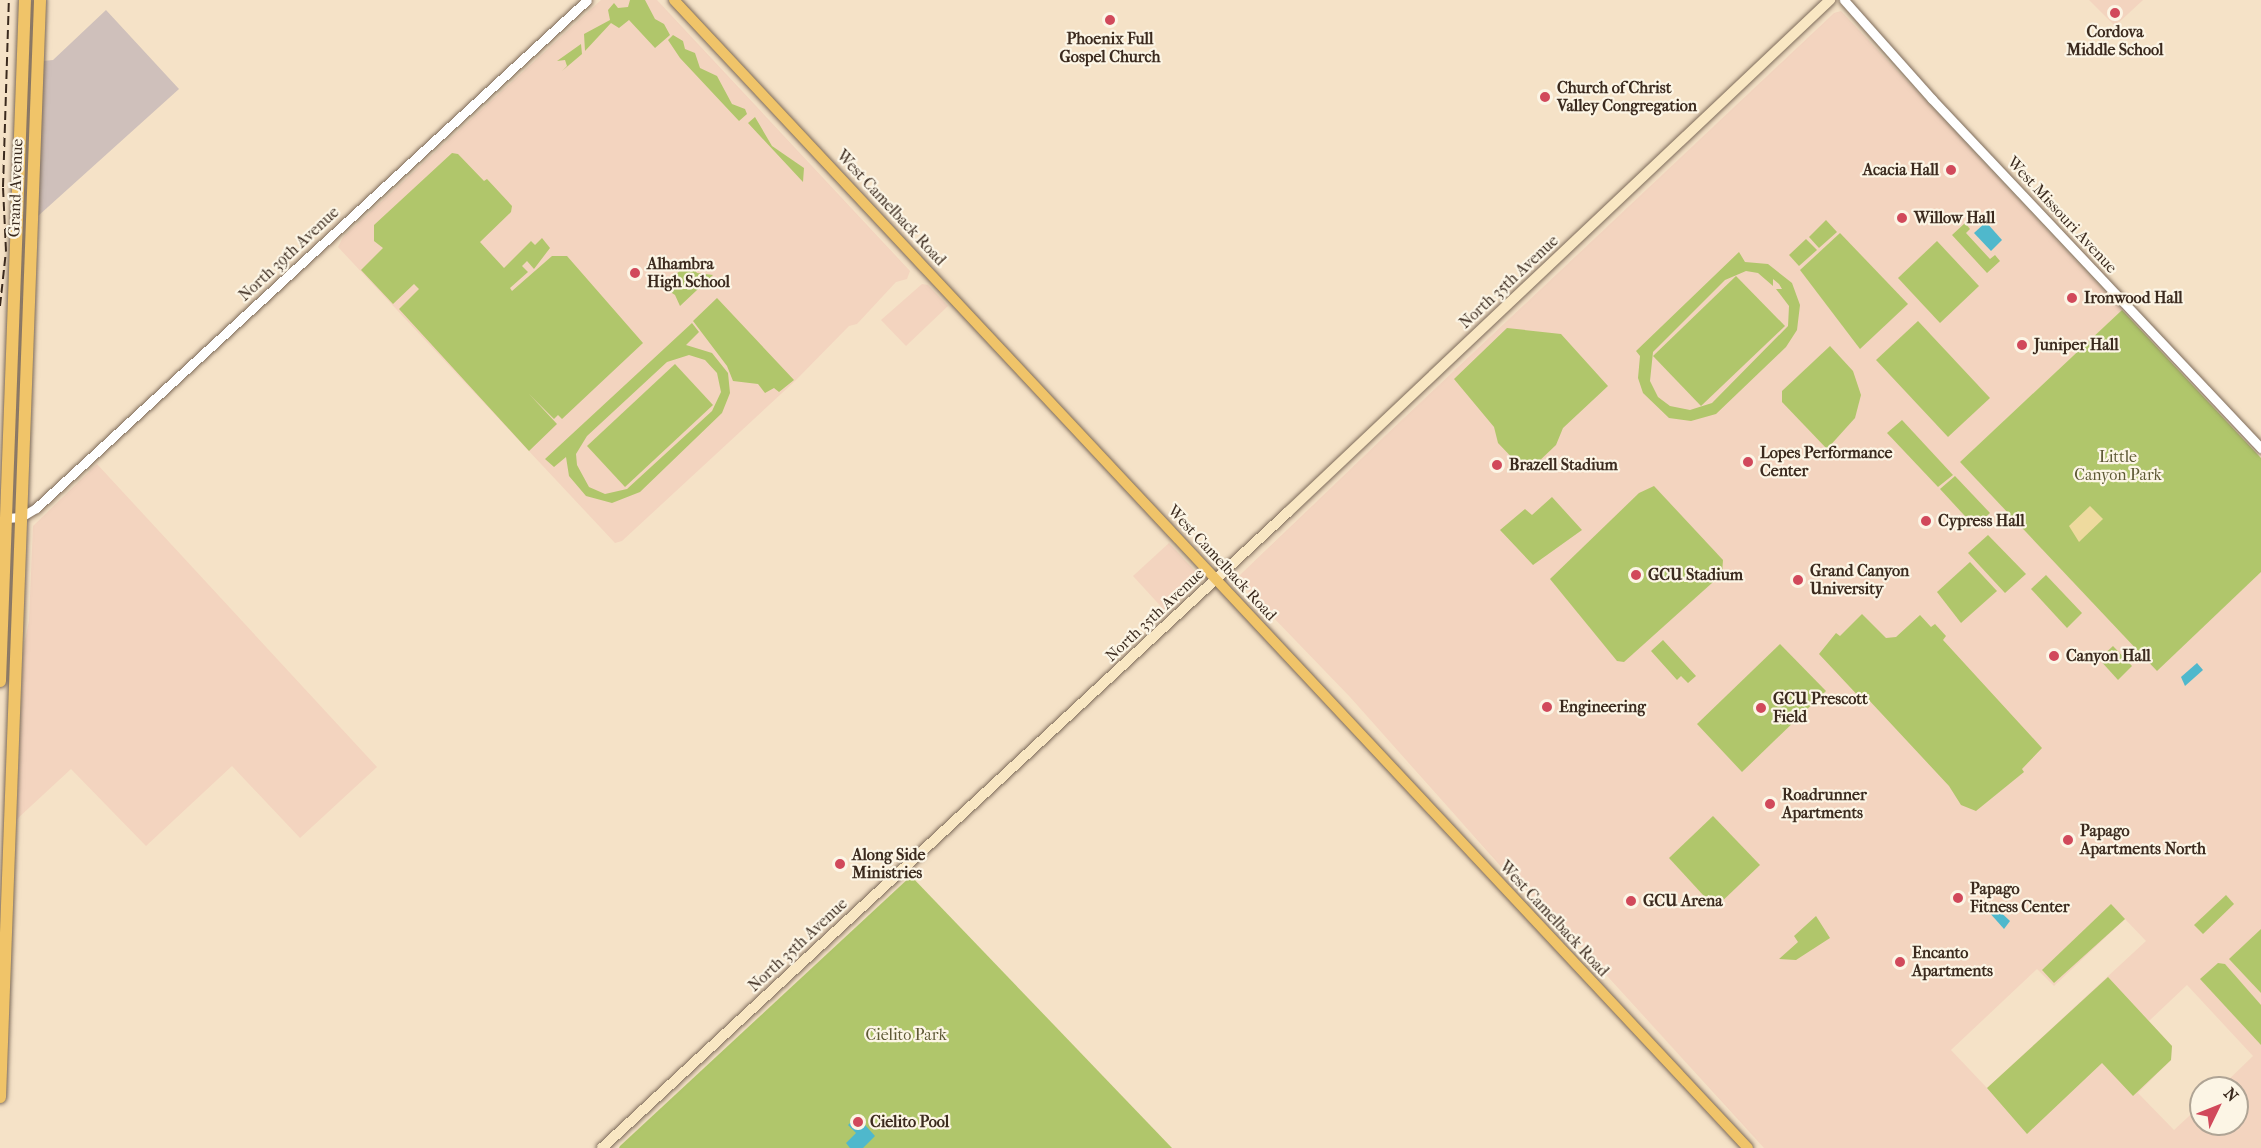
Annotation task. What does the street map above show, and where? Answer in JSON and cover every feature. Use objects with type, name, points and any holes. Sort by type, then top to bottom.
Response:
[{"type":"highway","name":"Grand Avenue","points":[[0,681],[25,0]]},
{"type":"highway","name":"Grand Avenue","points":[[0,1097],[5,828],[21,517],[40,0]]},
{"type":"main road","name":"West Camelback Road","points":[[674,0],[1748,1148]]},
{"type":"main road","name":"North 35th Avenue","points":[[602,1148],[1216,579],[1830,0]]},
{"type":"street","name":"North 39th Avenue","points":[[21,517],[105,446],[587,0]]},
{"type":"street","name":"West Missouri Avenue","points":[[1844,0],[1932,99],[2261,448]]},
{"type":"street","points":[[6,518],[21,517]]},
{"type":"shaded area","name":"Alhambra High School","points":[[601,0],[657,0],[910,271],[907,279],[896,282],[857,324],[849,326],[795,381],[622,541],[615,543],[338,247],[343,237]]},
{"type":"shaded area","name":"Cordova Middle School","points":[[2089,0],[2143,0],[2115,26]]},
{"type":"shaded area","points":[[106,10],[179,89],[38,216],[43,61],[53,60]]},
{"type":"shaded area","name":"Grand Canyon University","points":[[1841,11],[2122,310],[1960,462],[2157,670],[2261,572],[2261,1148],[1764,1148],[1557,921],[1504,870],[1350,697],[1239,582],[1240,575],[1834,13]],"holes":[[[2125,919],[2146,941],[1987,1088],[1951,1050],[2037,969],[2054,986]],[[2187,985],[2253,1056],[2232,1076],[2249,1076],[2249,1136],[2189,1136],[2189,1116],[2174,1130],[2138,1093],[2171,1060],[2172,1046],[2149,1021]]]},
{"type":"shaded area","points":[[922,284],[928,285],[948,306],[906,346],[881,320]]},
{"type":"shaded area","points":[[97,464],[377,767],[300,838],[232,766],[146,846],[71,769],[17,819],[23,650],[29,621],[33,526]]},
{"type":"shaded area","points":[[1169,543],[1198,574],[1199,581],[1166,612],[1133,576]]},
{"type":"green space","points":[[630,0],[645,0],[655,19],[664,24],[670,35],[655,48],[629,20],[619,28],[611,23],[585,51],[584,34],[610,20],[608,10],[614,3],[618,8],[628,7]]},
{"type":"green space","points":[[673,35],[683,41],[685,49],[695,53],[700,68],[717,76],[732,104],[745,109],[747,114],[739,121],[680,58],[668,40]]},
{"type":"green space","points":[[581,44],[582,54],[562,71],[567,66],[565,60],[557,61]]},
{"type":"green space","points":[[755,117],[772,146],[804,168],[803,182],[748,123]]},
{"type":"green space","points":[[452,153],[458,154],[484,181],[487,179],[512,206],[511,212],[480,242],[504,268],[531,241],[535,245],[542,238],[550,248],[534,269],[527,261],[522,266],[528,272],[510,288],[512,291],[552,256],[567,256],[643,343],[562,419],[558,415],[554,419],[529,394],[557,424],[529,451],[399,309],[419,289],[414,284],[393,304],[361,270],[383,248],[374,241],[374,225]]},
{"type":"green space","points":[[1826,220],[1837,232],[1819,248],[1809,237]]},
{"type":"green space","points":[[1965,223],[1970,229],[1966,233],[1990,259],[1995,255],[2000,261],[1987,273],[1952,235]]},
{"type":"green space","points":[[1840,233],[1908,304],[1860,349],[1800,270]]},
{"type":"green space","points":[[1806,239],[1817,250],[1799,266],[1789,255]]},
{"type":"green space","points":[[1937,241],[1979,286],[1940,323],[1898,278]]},
{"type":"green space","points":[[1739,252],[1745,262],[1768,264],[1792,283],[1800,305],[1797,330],[1786,347],[1716,414],[1691,421],[1669,418],[1643,393],[1638,378],[1640,356],[1636,351]],"holes":[[[1746,271],[1758,273],[1773,286],[1773,279],[1782,289],[1776,289],[1789,306],[1788,326],[1712,403],[1690,410],[1670,406],[1658,397],[1650,381],[1653,352],[1725,280]]]},
{"type":"green space","points":[[693,258],[692,266],[697,273],[713,275],[680,306],[675,295],[663,287]]},
{"type":"green space","points":[[1736,276],[1785,326],[1701,406],[1653,356]]},
{"type":"green space","points":[[717,298],[794,380],[779,392],[774,388],[765,393],[758,384],[733,381],[727,366],[693,321]]},
{"type":"green space","name":"Little Canyon Park","points":[[2122,310],[2261,458],[2261,572],[2157,671],[1960,462]]},
{"type":"green space","points":[[1918,321],[1990,398],[1948,437],[1876,360]]},
{"type":"green space","points":[[692,323],[699,332],[686,345],[712,353],[728,373],[730,393],[722,413],[640,492],[612,503],[586,496],[569,476],[566,457],[554,467],[545,459]],"holes":[[[689,355],[705,360],[717,373],[721,392],[712,411],[627,489],[605,494],[589,487],[577,465],[576,454],[587,436],[667,362]]]},
{"type":"green space","points":[[1507,328],[1561,334],[1608,386],[1563,428],[1556,445],[1535,465],[1519,465],[1498,443],[1494,427],[1454,379]]},
{"type":"green space","points":[[1830,346],[1853,371],[1861,395],[1855,418],[1827,449],[1782,402],[1782,391]]},
{"type":"green space","points":[[675,364],[713,405],[625,487],[587,446]]},
{"type":"green space","points":[[1902,420],[1953,475],[1938,487],[1887,433]]},
{"type":"green space","points":[[1955,476],[1990,513],[1975,527],[1940,489]]},
{"type":"green space","name":"GCU Stadium","points":[[1654,486],[1723,560],[1722,574],[1624,662],[1617,661],[1550,579],[1639,493]]},
{"type":"green space","points":[[1552,497],[1582,530],[1533,565],[1500,530],[1525,509],[1532,515]]},
{"type":"green space","points":[[1988,535],[2026,574],[2005,593],[1968,553]]},
{"type":"green space","points":[[1970,562],[1997,591],[1961,623],[1937,592]]},
{"type":"green space","points":[[2046,575],[2082,613],[2067,628],[2031,589]]},
{"type":"green space","points":[[1862,614],[1886,638],[1896,637],[1920,615],[1931,627],[1935,624],[1946,636],[1943,640],[2042,748],[2022,769],[2024,772],[1976,811],[1961,805],[1949,786],[1867,698],[1863,701],[1819,654],[1836,633],[1840,636]]},
{"type":"green space","points":[[1663,640],[1696,676],[1688,683],[1681,676],[1677,680],[1651,651]]},
{"type":"green space","name":"GCU Prescott Field","points":[[1780,644],[1826,691],[1742,772],[1697,724]]},
{"type":"green space","points":[[2113,646],[2132,666],[2118,680],[2099,659]]},
{"type":"green space","points":[[1713,816],[1760,865],[1715,908],[1669,858]]},
{"type":"green space","name":"Cielito Park","points":[[911,876],[1172,1148],[619,1148],[620,1146]]},
{"type":"green space","points":[[2226,895],[2234,904],[2203,934],[2194,925]]},
{"type":"green space","points":[[2111,904],[2125,919],[2054,983],[2042,970]]},
{"type":"green space","points":[[1816,916],[1830,938],[1796,960],[1779,959],[1798,942],[1794,936]]},
{"type":"green space","points":[[2261,929],[2261,993],[2229,959]]},
{"type":"green space","points":[[2218,963],[2225,964],[2261,1005],[2261,1045],[2200,979]]},
{"type":"green space","points":[[2108,977],[2172,1046],[2171,1060],[2133,1096],[2102,1063],[2027,1134],[1987,1088]]},
{"type":"sand","points":[[2090,506],[2103,519],[2079,542],[2069,526]]},
{"type":"water","points":[[1986,222],[2002,240],[1991,251],[1974,233]]},
{"type":"water","points":[[2197,663],[2203,670],[2185,686],[2181,677]]},
{"type":"water","points":[[1994,906],[2010,921],[2004,929],[1988,911]]},
{"type":"water","points":[[857,1116],[875,1136],[863,1148],[850,1148],[846,1143],[856,1133],[848,1125]]},
{"type":"railway","points":[[0,306],[6,251],[3,187],[9,0]]},
{"type":"place","name":"Cordova Middle School","points":[[2115,13]]},
{"type":"place","name":"Phoenix Full Gospel Church","points":[[1110,20]]},
{"type":"place","name":"Church of Christ Valley Congregation","points":[[1545,97]]},
{"type":"place","name":"Acacia Hall","points":[[1951,170]]},
{"type":"place","name":"Willow Hall","points":[[1902,218]]},
{"type":"place","name":"Alhambra High School","points":[[635,273]]},
{"type":"place","name":"Ironwood Hall","points":[[2072,298]]},
{"type":"place","name":"Juniper Hall","points":[[2022,345]]},
{"type":"place","name":"Lopes Performance Center","points":[[1748,462]]},
{"type":"place","name":"Brazell Stadium","points":[[1497,465]]},
{"type":"place","name":"Cypress Hall","points":[[1926,521]]},
{"type":"place","name":"GCU Stadium","points":[[1636,575]]},
{"type":"place","name":"Grand Canyon University","points":[[1798,580]]},
{"type":"place","name":"Canyon Hall","points":[[2054,656]]},
{"type":"place","name":"Engineering","points":[[1547,707]]},
{"type":"place","name":"GCU Prescott Field","points":[[1761,708]]},
{"type":"place","name":"Roadrunner Apartments","points":[[1770,804]]},
{"type":"place","name":"Papago Apartments North","points":[[2068,840]]},
{"type":"place","name":"Along Side Ministries","points":[[840,864]]},
{"type":"place","name":"Papago Fitness Center","points":[[1958,898]]},
{"type":"place","name":"GCU Arena","points":[[1631,901]]},
{"type":"place","name":"Encanto Apartments","points":[[1900,962]]},
{"type":"place","name":"Cielito Pool","points":[[858,1122]]}]
